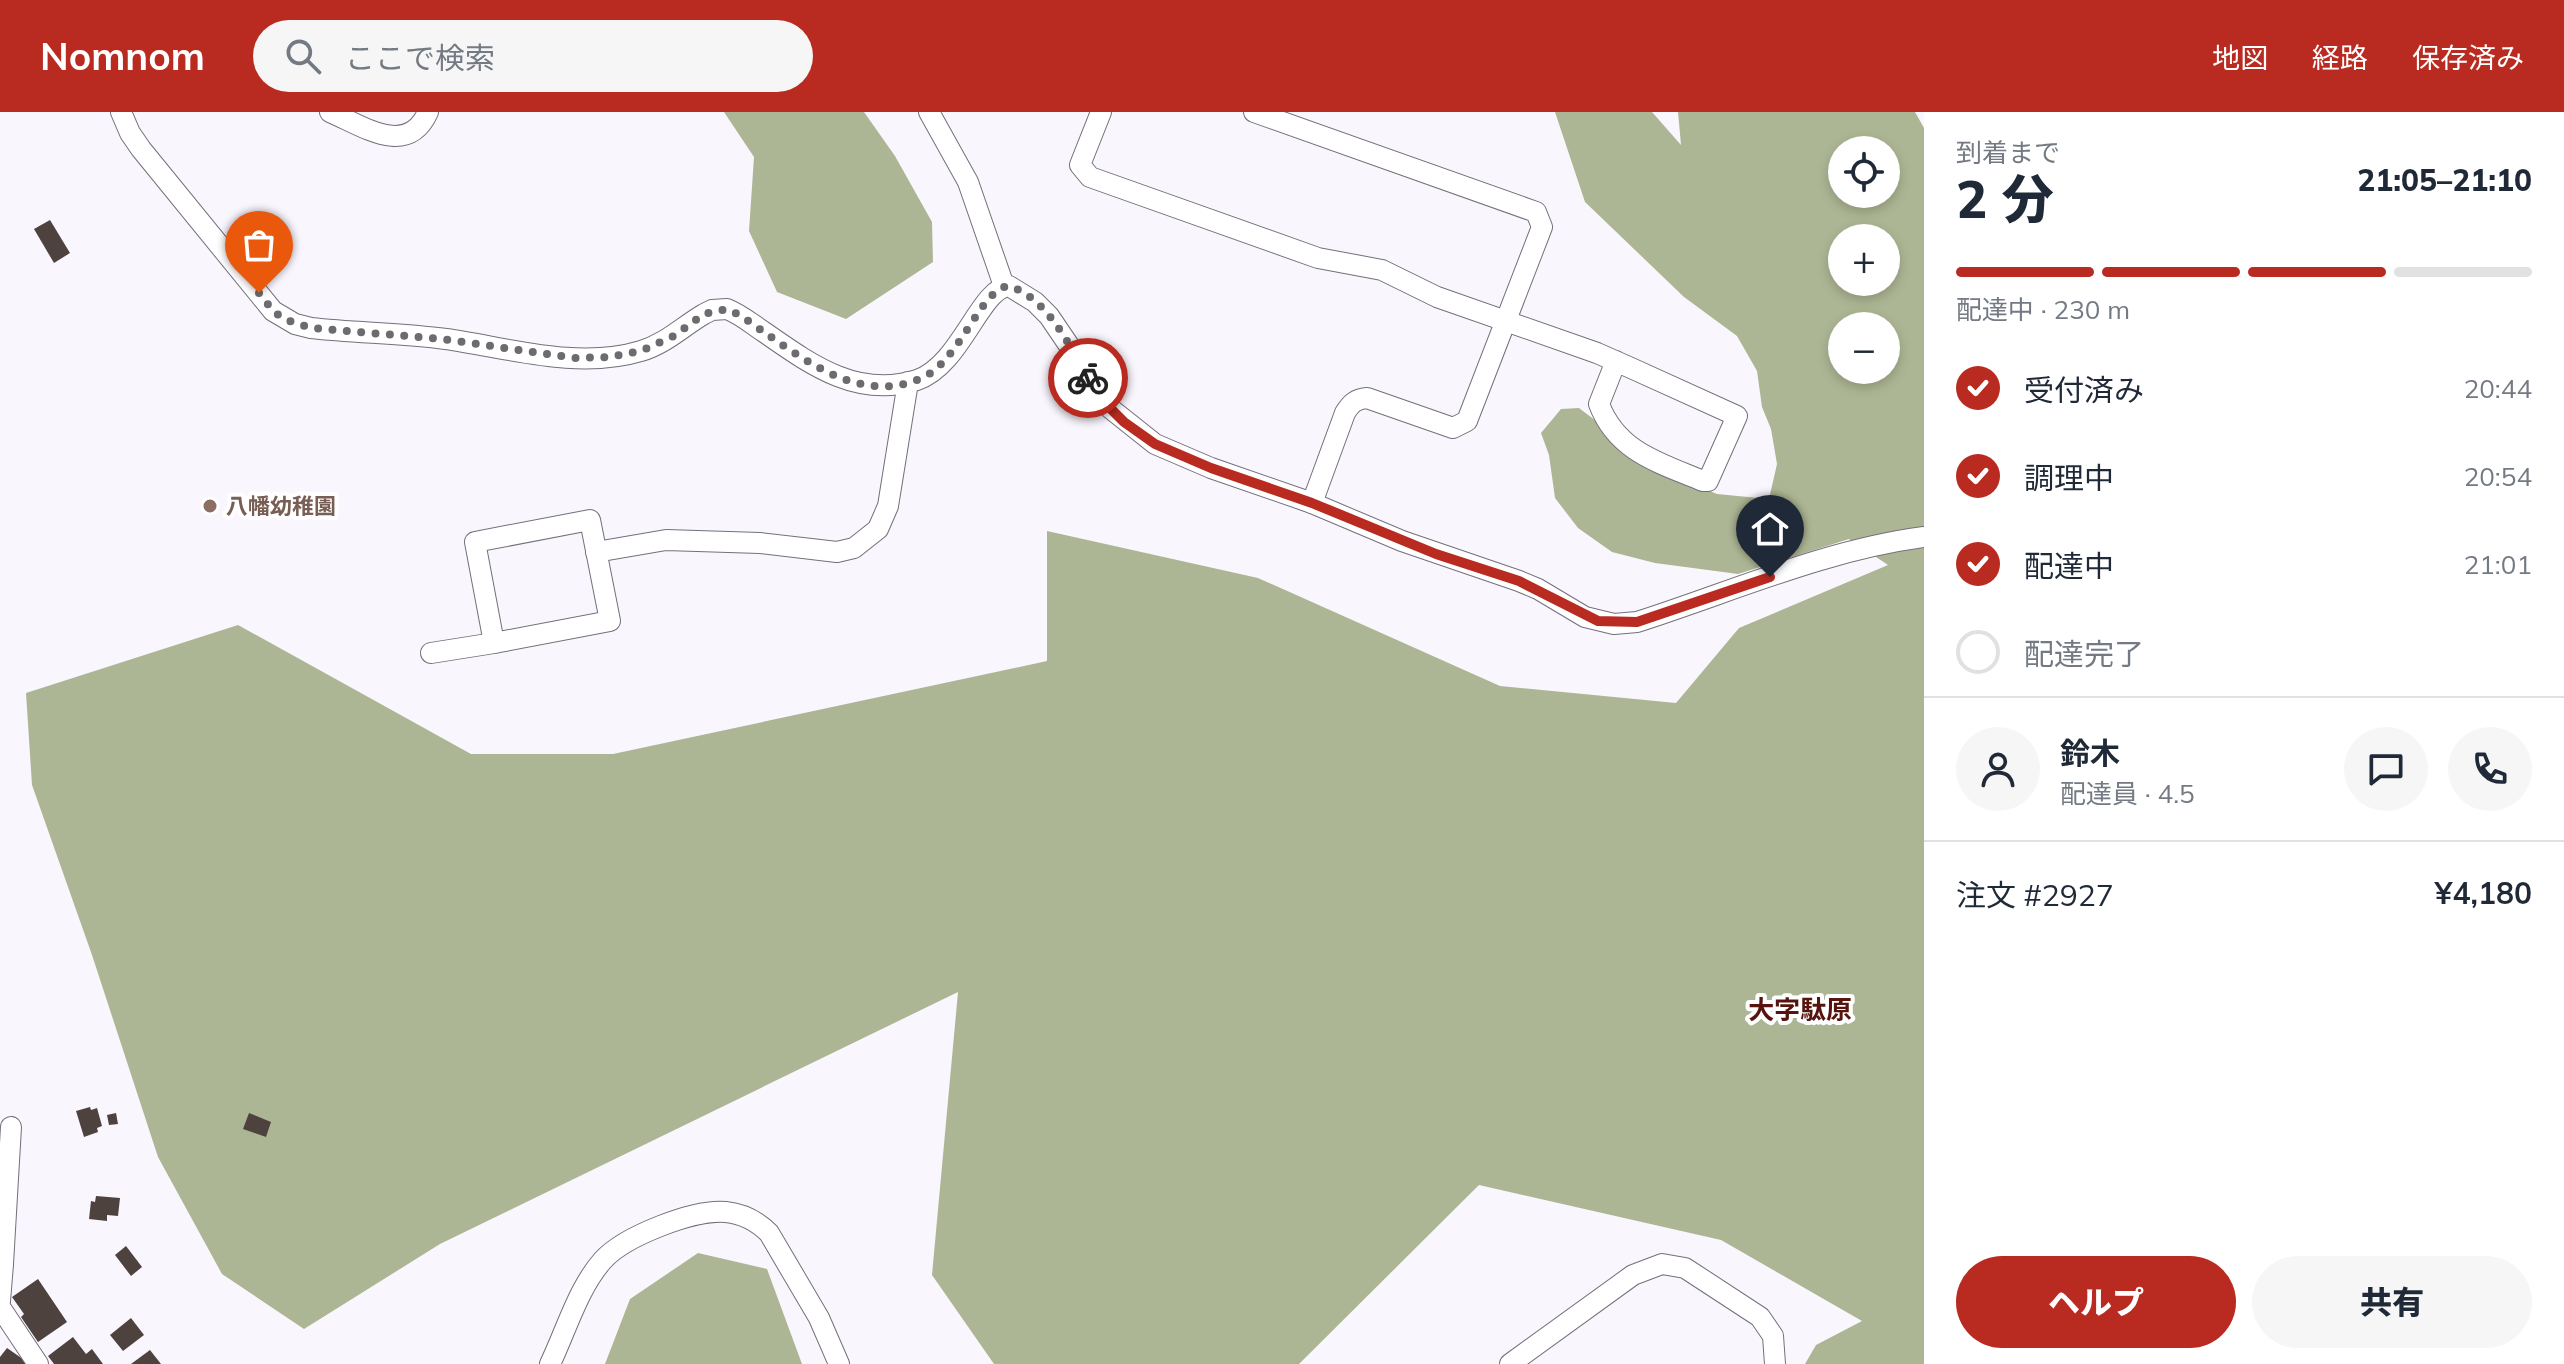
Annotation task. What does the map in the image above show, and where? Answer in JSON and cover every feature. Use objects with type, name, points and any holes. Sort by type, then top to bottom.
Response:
[{"type":"street","points":[[121,112],[141,149],[273,311],[295,324],[320,329],[442,339],[550,356],[594,358],[625,355],[656,345],[704,314],[727,309],[817,368],[843,380],[872,385],[919,379],[941,366],[988,298],[1004,286],[1018,290],[1049,316],[1094,389],[1111,409],[1141,435],[1211,468],[1312,503],[1413,546],[1538,589],[1585,617],[1614,624],[1637,622],[1841,555],[1924,537]]},
{"type":"street","points":[[330,112],[384,135],[399,138],[415,130],[428,112]]},
{"type":"street","points":[[929,112],[968,182],[1004,286]]},
{"type":"street","points":[[1101,112],[1080,165],[1090,177],[1318,258],[1382,270],[1437,297],[1616,361],[1737,416],[1708,481],[1637,453],[1627,446],[1602,413],[1599,404],[1616,361]]},
{"type":"street","points":[[1254,112],[1536,212],[1542,227],[1467,421],[1453,428],[1367,398],[1359,398],[1351,403],[1345,413],[1312,503]]},
{"type":"street","points":[[596,552],[666,540],[760,543],[837,552],[854,548],[878,529],[888,506],[908,382]]},
{"type":"street","points":[[431,653],[494,643],[610,621],[590,520],[475,542],[494,643]]},
{"type":"street","points":[[11,1127],[0,1304],[38,1364]]},
{"type":"street","points":[[550,1364],[592,1276],[604,1259],[638,1237],[689,1217],[725,1212],[759,1223],[769,1233],[827,1332],[839,1364]]},
{"type":"street","points":[[1510,1364],[1633,1275],[1662,1264],[1685,1268],[1760,1317],[1773,1336],[1775,1364]]},
{"type":"green space","points":[[724,112],[864,112],[895,156],[932,222],[933,262],[846,319],[777,292],[749,231],[754,157]]},
{"type":"green space","points":[[1555,112],[1652,112],[1681,145],[1678,112],[1915,112],[1924,128],[1924,1364],[1805,1364],[1816,1345],[1862,1321],[1721,1240],[1479,1185],[1299,1364],[994,1364],[932,1275],[958,992],[440,1244],[304,1329],[222,1274],[158,1157],[32,785],[26,693],[238,625],[471,754],[613,754],[1047,661],[1047,531],[1258,578],[1500,686],[1676,703],[1739,628],[1888,565],[1849,539],[1738,574],[1655,563],[1612,552],[1578,528],[1555,498],[1549,455],[1541,433],[1561,409],[1579,408],[1663,472],[1717,494],[1769,499],[1777,464],[1771,429],[1762,407],[1757,371],[1737,336],[1684,297],[1585,202]]},
{"type":"green space","points":[[698,1253],[767,1269],[802,1364],[605,1364],[630,1299]]},
{"type":"building","points":[[50,220],[70,253],[54,263],[34,229]]},
{"type":"building","points":[[90,1107],[91,1110],[97,1108],[102,1126],[97,1128],[98,1132],[84,1137],[76,1111]]},
{"type":"building","points":[[116,1113],[118,1124],[109,1125],[107,1115]]},
{"type":"building","points":[[249,1113],[271,1122],[266,1137],[243,1129]]},
{"type":"building","points":[[96,1196],[120,1198],[118,1216],[107,1215],[107,1221],[89,1219],[91,1201],[95,1202]]},
{"type":"building","points":[[126,1246],[142,1267],[131,1276],[115,1255]]},
{"type":"building","points":[[38,1279],[67,1322],[38,1342],[12,1297]]},
{"type":"building","points":[[131,1318],[144,1335],[123,1351],[110,1335]]},
{"type":"building","points":[[73,1337],[86,1354],[92,1349],[103,1364],[54,1364],[48,1356]]},
{"type":"building","points":[[7,1348],[30,1364],[0,1364],[0,1357]]},
{"type":"building","points":[[150,1350],[161,1364],[131,1364]]},
{"type":"way so far","points":[[259,293],[284,319],[311,328],[442,339],[575,358],[609,357],[641,351],[674,336],[693,320],[712,310],[727,309],[817,368],[858,384],[887,385],[919,379],[941,366],[988,298],[995,290],[1009,286],[1035,302],[1049,316],[1088,378]]},
{"type":"place","name":"八幡幼稚園","points":[[210,506]]},
{"type":"district","name":"大字駄原","points":[[1800,1009]]},
{"type":"route","points":[[1088,378],[1124,422],[1155,444],[1189,460],[1312,503],[1436,554],[1519,581],[1598,621],[1614,624],[1637,622],[1770,577]]}]
